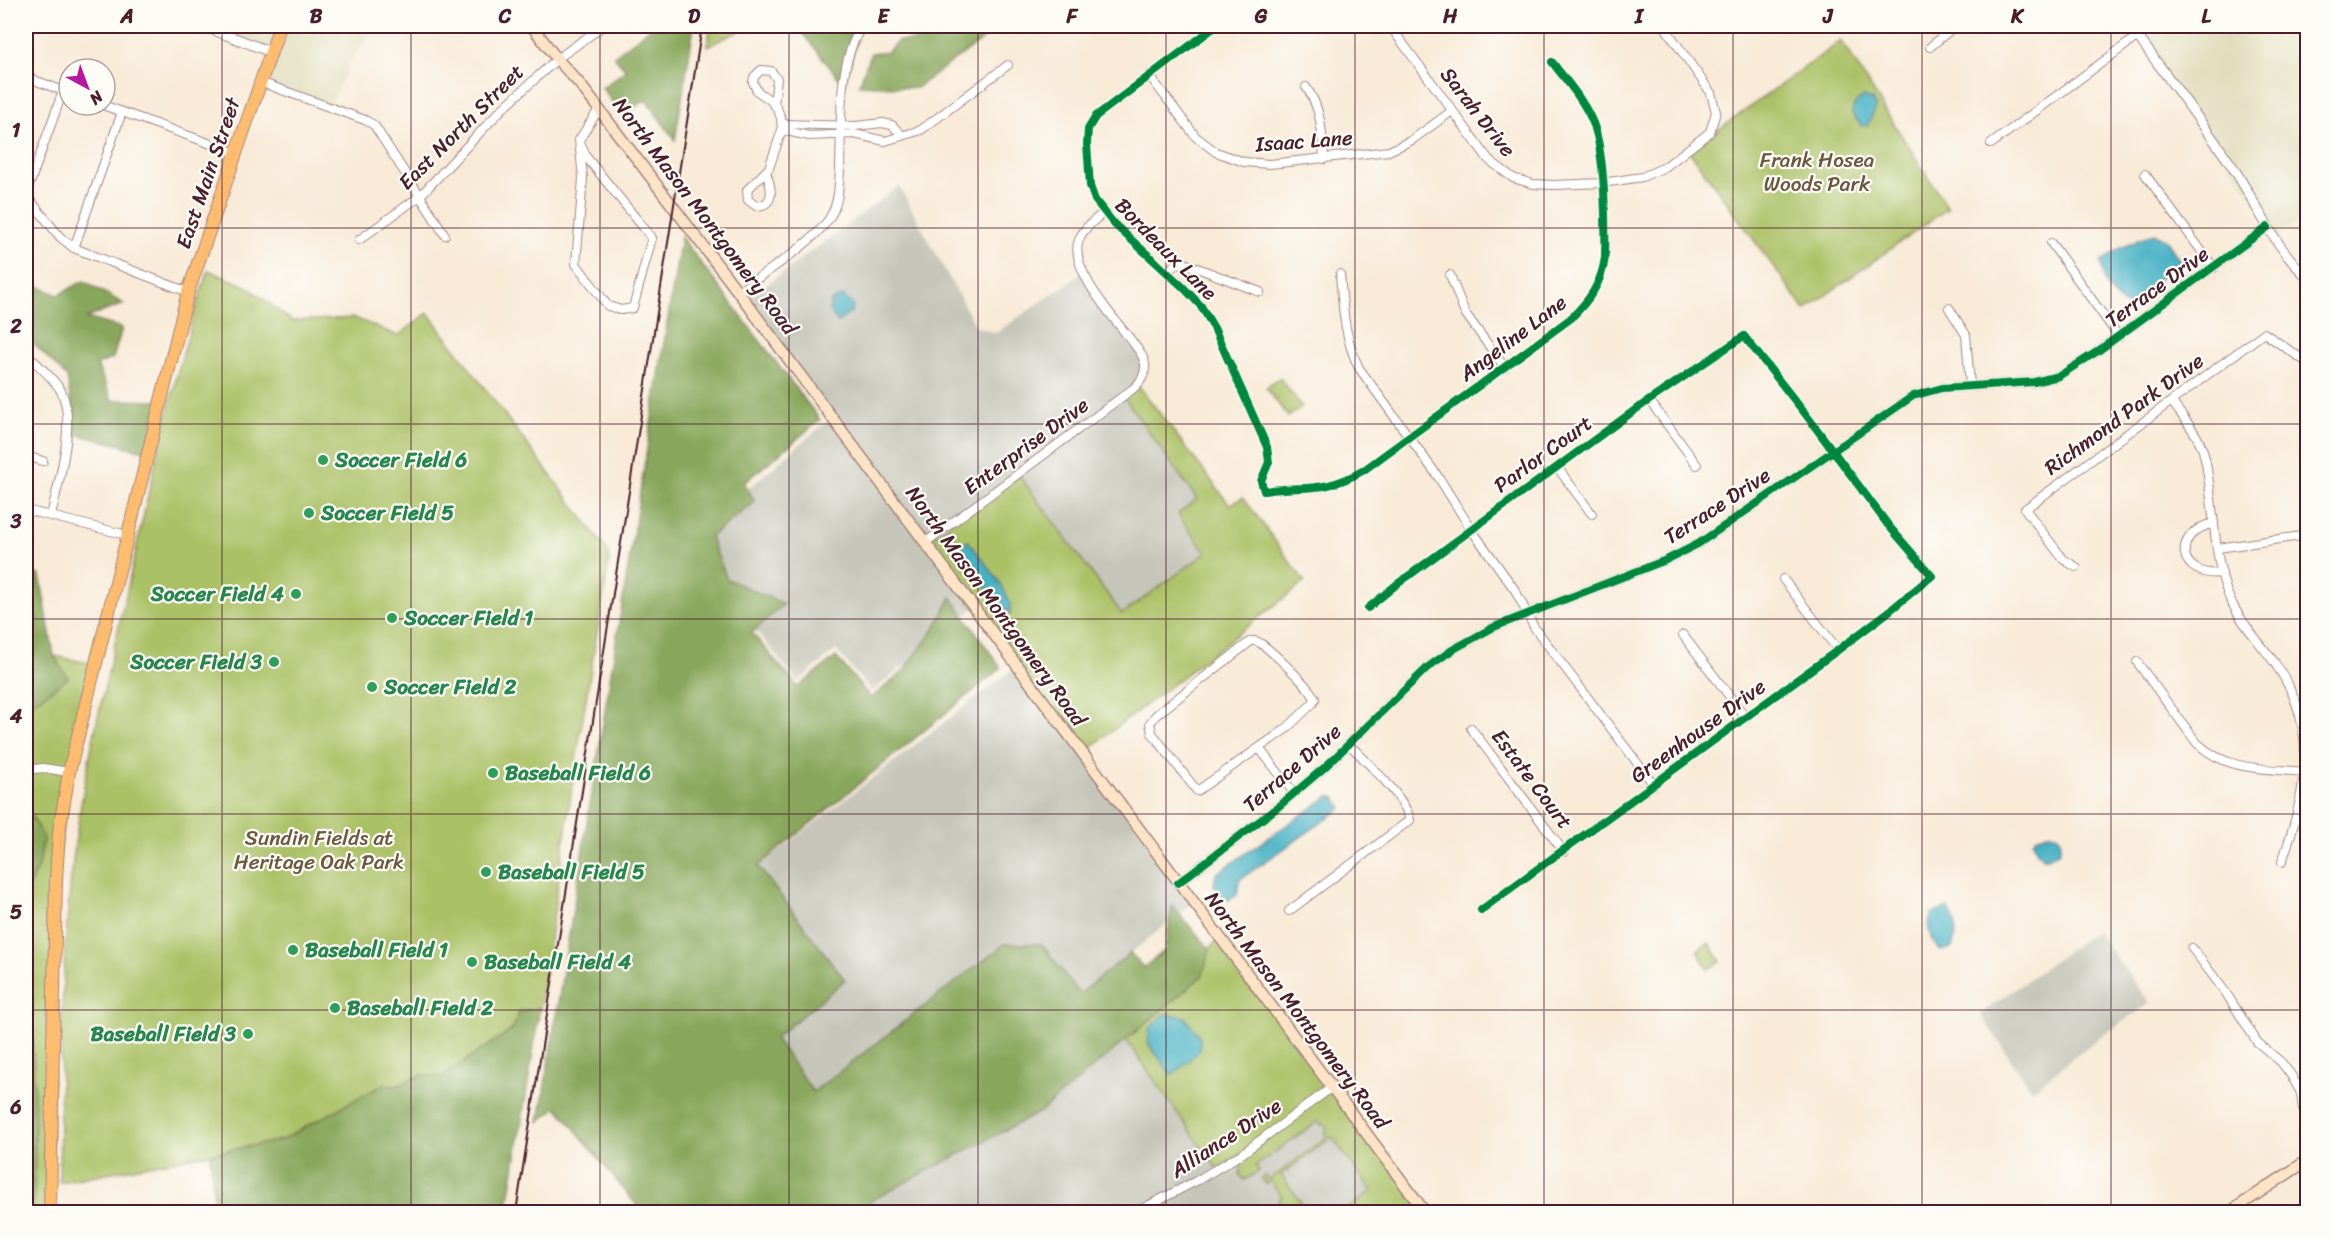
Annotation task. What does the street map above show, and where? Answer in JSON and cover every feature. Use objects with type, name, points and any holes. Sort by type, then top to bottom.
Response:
[{"type":"main road","name":"East Main Street","points":[[50,1212],[56,879],[59,832],[69,772],[188,292],[280,26]]},
{"type":"main road","name":"North Mason Montgomery Road","points":[[532,26],[738,292],[1425,1212]]},
{"type":"main road","points":[[2230,1212],[2307,1160]]},
{"type":"street","points":[[203,26],[271,52]]},
{"type":"street","name":"East North Street","points":[[358,240],[420,196],[501,110],[557,59],[603,26]]},
{"type":"street","points":[[738,292],[817,233],[830,217],[837,198],[847,64],[862,26]]},
{"type":"street","name":"Bordeaux Lane","points":[[1216,26],[1096,116],[1087,134],[1090,186],[1103,213],[1198,302],[1206,315],[1267,447],[1269,462],[1262,481],[1264,491]]},
{"type":"street","name":"Sarah Drive","points":[[1390,26],[1489,160],[1513,178],[1543,185],[1626,181],[1651,174],[1707,137],[1716,112],[1711,93],[1664,26]]},
{"type":"street","points":[[1930,47],[1955,26]]},
{"type":"street","points":[[2130,26],[2230,163],[2268,227],[2307,277]]},
{"type":"street","points":[[1991,144],[2138,36]]},
{"type":"street","name":"Angeline Lane","points":[[1264,491],[1316,489],[1336,484],[1364,470],[1570,319],[1594,292],[1605,257],[1600,152],[1593,122],[1552,62]]},
{"type":"street","points":[[842,130],[885,141],[901,134],[921,130],[1008,65]]},
{"type":"street","name":"Isaac Lane","points":[[1149,75],[1203,144],[1239,162],[1255,164],[1369,154],[1399,147],[1452,111]]},
{"type":"street","points":[[26,77],[57,89]]},
{"type":"street","points":[[260,82],[374,125],[445,235]]},
{"type":"street","points":[[1306,87],[1318,106],[1324,159]]},
{"type":"street","points":[[766,172],[782,127],[774,104]]},
{"type":"street","points":[[117,110],[236,153]]},
{"type":"street","points":[[579,140],[586,158],[652,238],[633,309],[621,310],[608,306],[576,264],[583,178],[579,140],[599,110]]},
{"type":"street","points":[[74,248],[122,112]]},
{"type":"street","points":[[57,115],[26,194],[60,237],[74,248],[188,292]]},
{"type":"street","points":[[782,127],[809,136],[882,123],[892,125],[901,134]]},
{"type":"street","points":[[2145,174],[2214,268]]},
{"type":"street","name":"Enterprise Drive","points":[[926,542],[1134,388],[1145,375],[1143,358],[1085,277],[1078,260],[1077,242],[1083,230],[1103,213]]},
{"type":"street","name":"Terrace Drive","points":[[1178,883],[1294,793],[1428,668],[1473,637],[1666,560],[1698,544],[1913,396],[1942,388],[2034,382],[2059,376],[2119,337],[2268,227]]},
{"type":"street","points":[[2051,243],[2119,337]]},
{"type":"street","points":[[1167,272],[1176,264],[1184,263],[1260,292]]},
{"type":"street","points":[[1340,274],[1346,334],[1359,368],[1445,486],[1471,529],[1515,590],[1543,640],[1654,785]]},
{"type":"street","points":[[1450,275],[1465,313],[1505,368]]},
{"type":"street","points":[[1950,308],[1966,334],[1970,386]]},
{"type":"street","name":"Richmond Park Drive","points":[[2076,567],[2064,559],[2025,509],[2264,333],[2307,363]]},
{"type":"street","name":"Parlor Court","points":[[1368,608],[1471,529],[1649,400],[1744,336],[1833,450]]},
{"type":"street","points":[[26,353],[57,386],[64,400],[65,452],[51,516]]},
{"type":"street","points":[[1649,400],[1697,465]]},
{"type":"street","points":[[2172,402],[2200,443],[2206,463],[2222,573],[2232,604],[2277,667],[2297,704],[2304,735],[2306,772],[2282,862]]},
{"type":"street","name":"Greenhouse Drive","points":[[1481,910],[1564,852],[1838,650],[1932,576],[1888,525],[1833,450]]},
{"type":"street","points":[[26,456],[44,461]]},
{"type":"street","points":[[1557,467],[1592,514]]},
{"type":"street","points":[[26,510],[127,535]]},
{"type":"street","points":[[2214,523],[2193,531],[2187,540],[2186,551],[2189,562],[2197,570],[2207,574],[2222,573]]},
{"type":"street","points":[[2218,548],[2307,535]]},
{"type":"street","points":[[1783,579],[1838,650]]},
{"type":"street","points":[[1683,635],[1746,718]]},
{"type":"street","points":[[1256,641],[1261,643],[1310,690],[1315,699],[1313,704],[1286,729],[1259,748],[1197,791],[1152,733],[1150,723],[1156,715],[1223,665],[1242,646],[1256,641]]},
{"type":"street","points":[[2137,662],[2197,743],[2217,760],[2238,766],[2306,772]]},
{"type":"street","name":"Estate Court","points":[[1471,728],[1564,852]]},
{"type":"street","points":[[1289,911],[1410,820],[1403,805],[1387,784],[1349,744]]},
{"type":"street","points":[[1259,748],[1294,793]]},
{"type":"street","points":[[26,770],[43,768],[69,772]]},
{"type":"street","points":[[2192,948],[2226,993],[2257,1042],[2282,1062],[2304,1095],[2304,1109],[2307,1117]]},
{"type":"street","name":"Alliance Drive","points":[[1136,1212],[1198,1180],[1253,1147],[1332,1088]]},
{"type":"shaded area","points":[[208,26],[377,26],[352,59],[329,107],[260,82],[271,52]]},
{"type":"shaded area","points":[[2130,26],[2307,26],[2307,214],[2276,238],[2238,176]]},
{"type":"shaded area","points":[[899,186],[976,327],[996,333],[1083,273],[1145,364],[1138,385],[1230,505],[1243,497],[1305,582],[1083,754],[1193,903],[1079,994],[1042,944],[1005,944],[814,1093],[774,1038],[845,980],[758,867],[1017,666],[974,608],[872,692],[836,650],[798,682],[684,543],[832,417],[745,301]]},
{"type":"shaded area","points":[[2096,931],[2150,1003],[2092,1043],[2032,1090],[1980,1014]]},
{"type":"shaded area","points":[[1126,1040],[1216,1169],[1332,1087],[1425,1212],[865,1212],[872,1200],[1040,1112]]},
{"type":"green space","points":[[653,26],[694,26],[675,140],[646,100],[622,115],[602,88],[626,70],[614,56]]},
{"type":"green space","points":[[710,26],[750,26],[708,46]]},
{"type":"green space","points":[[797,26],[857,26],[860,29],[844,85]]},
{"type":"green space","points":[[928,26],[1000,27],[916,88],[859,85],[871,53],[887,52],[898,41],[928,40]]},
{"type":"green space","name":"Frank Hosea Woods Park","points":[[1841,41],[1948,208],[1805,310],[1689,151]]},
{"type":"green space","points":[[681,237],[820,420],[744,483],[755,502],[710,537],[727,579],[784,604],[752,633],[798,687],[836,657],[871,698],[902,673],[935,628],[951,597],[1001,668],[758,866],[845,980],[775,1038],[813,1092],[1005,944],[1042,944],[1079,994],[1130,953],[1144,968],[1165,950],[1172,906],[1210,949],[1202,976],[1040,1112],[872,1200],[865,1212],[642,1212],[557,1107],[539,1122]]},
{"type":"green space","name":"Sundin Fields at Heritage Oak Park","points":[[208,270],[248,287],[292,321],[355,318],[398,336],[428,313],[610,554],[576,760],[540,1008],[519,1012],[513,1029],[441,1077],[421,1075],[397,1086],[384,1084],[282,1140],[59,1182],[65,948],[76,835],[102,697],[163,431]]},
{"type":"green space","points":[[26,281],[58,295],[84,281],[124,304],[86,318],[122,328],[113,358],[97,365],[112,400],[160,401],[148,452],[76,434],[67,377],[26,336]]},
{"type":"green space","points":[[1280,378],[1302,407],[1288,417],[1266,388]]},
{"type":"green space","points":[[1138,385],[1230,505],[1243,497],[1305,582],[1082,754],[926,542],[1018,474],[1122,614],[1206,553],[1178,514],[1197,499],[1123,396]]},
{"type":"green space","points":[[26,571],[40,575],[54,656],[68,678],[26,708]]},
{"type":"green space","points":[[54,656],[95,664],[69,772],[56,879],[50,1212],[34,1212],[32,1003],[26,959],[26,893],[40,861],[43,837],[26,806],[26,708],[67,678]]},
{"type":"green space","points":[[26,806],[43,837],[40,861],[26,893]]},
{"type":"green space","points":[[1219,937],[1425,1212],[1343,1212],[1372,1191],[1332,1137],[1281,1175],[1301,1202],[1286,1212],[1268,1212],[1267,1209],[1272,1205],[1274,1208],[1280,1204],[1278,1201],[1282,1197],[1270,1181],[1266,1184],[1261,1178],[1265,1175],[1269,1180],[1328,1136],[1325,1132],[1328,1129],[1318,1121],[1256,1166],[1259,1171],[1245,1180],[1240,1175],[1243,1154],[1217,1169],[1126,1040],[1202,976],[1210,949]]},
{"type":"green space","points":[[1709,943],[1721,962],[1708,969],[1697,950]]},
{"type":"green space","points":[[26,960],[32,1003],[34,1212],[26,1212]]},
{"type":"green space","points":[[540,1008],[507,1212],[215,1212],[210,1154],[282,1140],[384,1084],[397,1086],[421,1075],[441,1077],[513,1029],[519,1012]]},
{"type":"water","points":[[1862,97],[1872,100],[1876,107],[1868,125],[1862,126],[1852,114],[1853,107]]},
{"type":"water","points":[[2154,233],[2166,240],[2181,262],[2151,285],[2129,307],[2108,289],[2101,262],[2117,250]]},
{"type":"water","points":[[843,296],[853,305],[852,311],[838,322],[829,310],[831,301]]},
{"type":"water","points":[[967,540],[1002,586],[1010,606],[1010,614],[994,598],[960,551]]},
{"type":"water","points":[[1329,796],[1336,798],[1342,808],[1239,880],[1237,895],[1229,900],[1221,895],[1214,885],[1216,874]]},
{"type":"water","points":[[2047,833],[2059,837],[2061,844],[2059,852],[2050,857],[2043,857],[2037,852],[2033,841],[2036,837]]},
{"type":"water","points":[[1948,908],[1955,923],[1955,937],[1952,948],[1941,951],[1931,938],[1929,923],[1932,913]]},
{"type":"water","points":[[1165,1014],[1185,1017],[1200,1037],[1200,1050],[1172,1076],[1148,1043],[1149,1029]]},
{"type":"waterway","points":[[26,848],[26,858]]},
{"type":"railway","points":[[516,1212],[702,26]]},
{"type":"cycle path","points":[[1216,26],[1096,116],[1088,129],[1090,186],[1095,200],[1114,224],[1183,287],[1201,306],[1214,328],[1267,447],[1269,462],[1261,481],[1264,491],[1326,486],[1350,478],[1364,470],[1570,319],[1589,298],[1598,283],[1605,257],[1605,208],[1600,152],[1593,123],[1585,107],[1552,62]]},
{"type":"cycle path","points":[[1178,883],[1278,807],[1325,767],[1428,667],[1452,650],[1494,627],[1666,560],[1698,544],[1913,396],[1942,388],[2034,382],[2059,376],[2098,351],[2268,227]]},
{"type":"cycle path","points":[[1368,608],[1635,410],[1744,336],[1888,525],[1932,576],[1838,650],[1481,910]]},
{"type":"place","name":"Soccer Field 6","points":[[323,460]]},
{"type":"place","name":"Soccer Field 5","points":[[309,513]]},
{"type":"place","name":"Soccer Field 4","points":[[296,594]]},
{"type":"place","name":"Soccer Field 1","points":[[392,618]]},
{"type":"place","name":"Soccer Field 3","points":[[274,662]]},
{"type":"place","name":"Soccer Field 2","points":[[372,687]]},
{"type":"place","name":"Baseball Field 6","points":[[493,773]]},
{"type":"place","name":"Baseball Field 5","points":[[486,872]]},
{"type":"place","name":"Baseball Field 1","points":[[293,950]]},
{"type":"place","name":"Baseball Field 4","points":[[472,962]]},
{"type":"place","name":"Baseball Field 2","points":[[335,1008]]},
{"type":"place","name":"Baseball Field 3","points":[[248,1034]]}]
